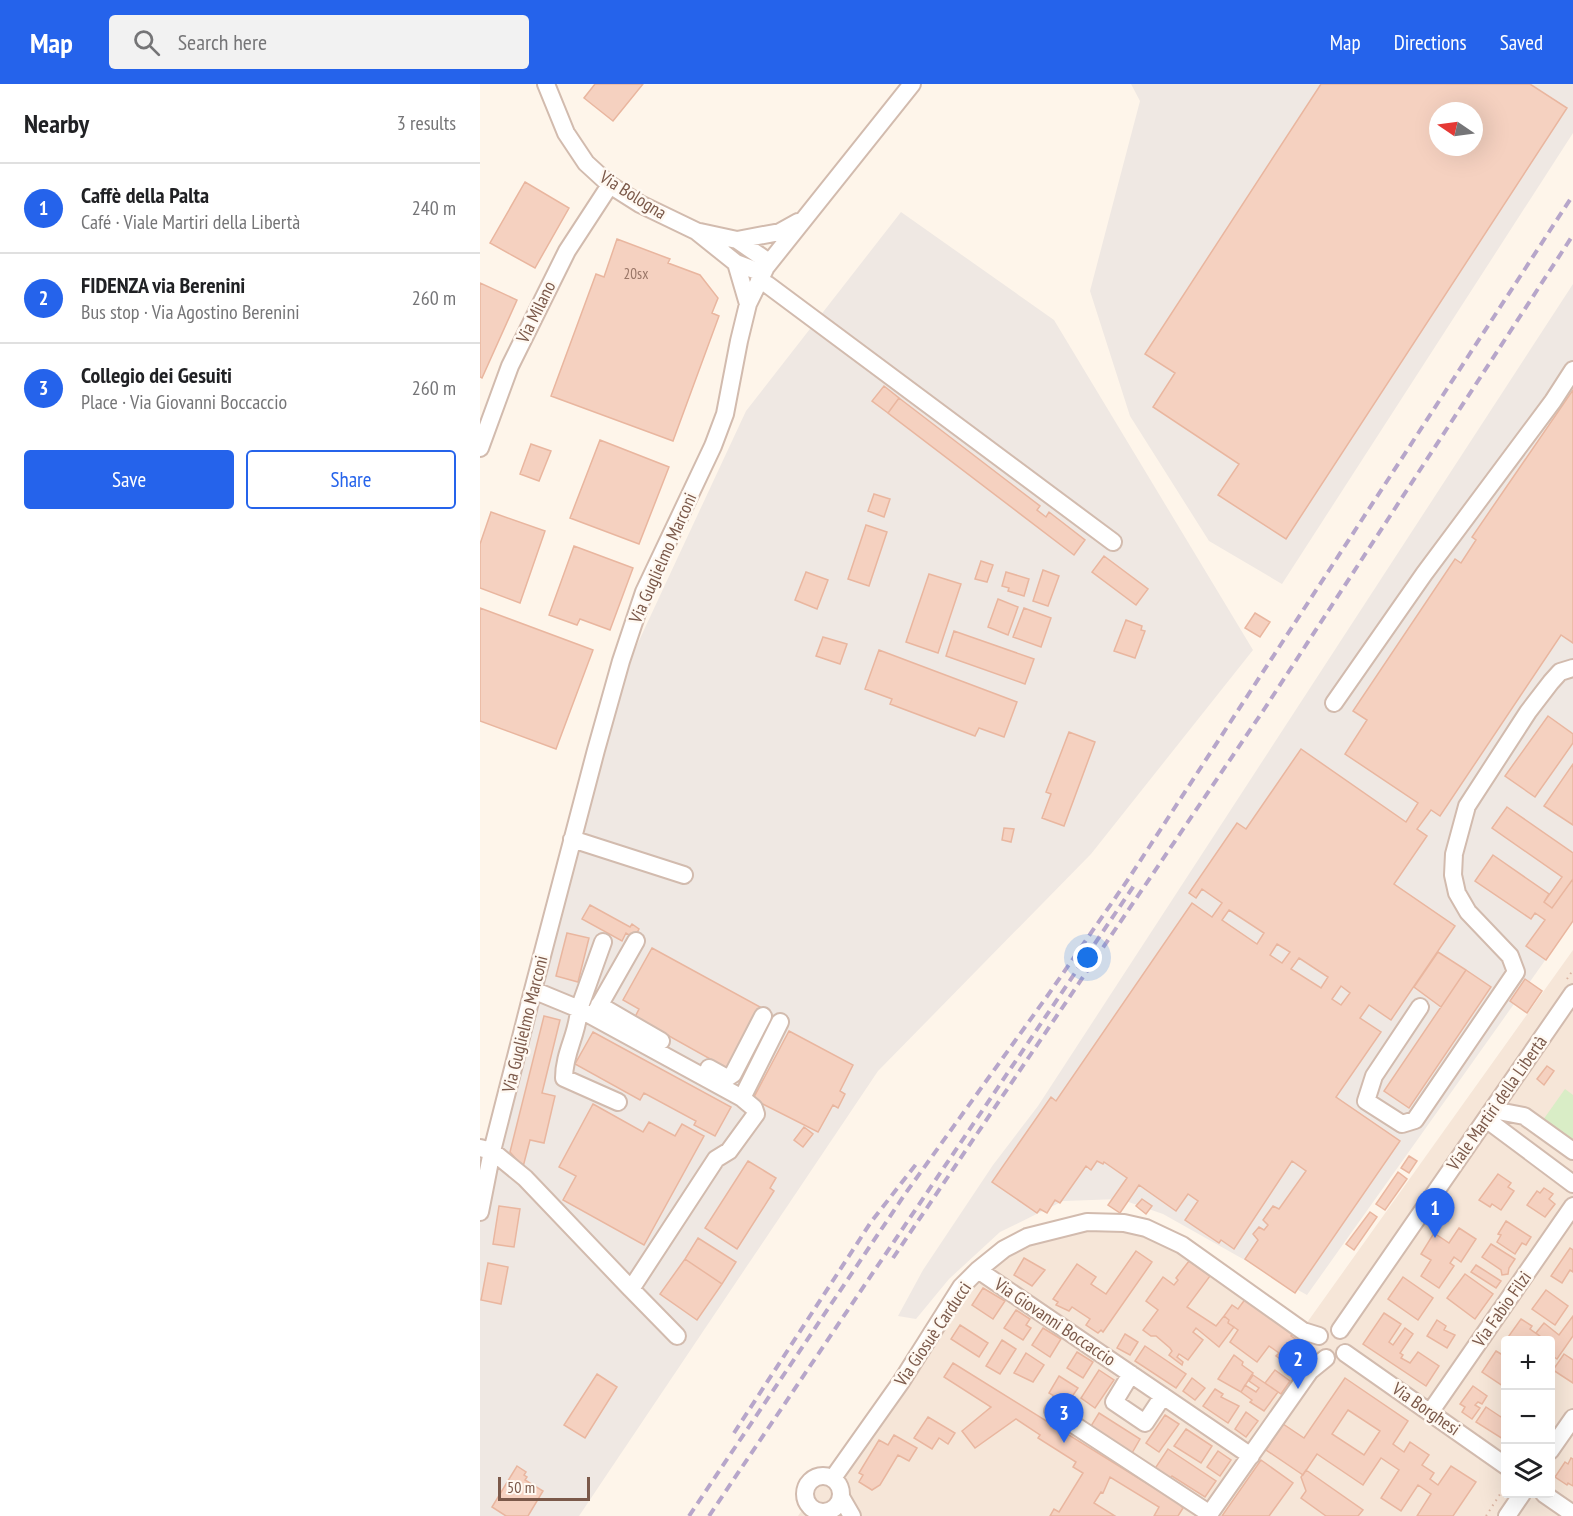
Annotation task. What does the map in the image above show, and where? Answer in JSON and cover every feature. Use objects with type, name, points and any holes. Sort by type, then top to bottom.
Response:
[{"type":"street","name":"Via Bologna","points":[[546,84],[566,132],[586,163],[610,184],[640,204],[696,231],[736,263],[763,274],[766,260],[737,240],[696,231]]},
{"type":"street","name":"Via Guglielmo Marconi","points":[[480,1212],[486,1149],[533,990],[621,661],[644,592],[713,446],[725,414],[748,304],[763,274],[804,218],[912,84]]},
{"type":"street","name":"Via Milano","points":[[480,448],[510,366],[541,303],[567,251],[610,184]]},
{"type":"street","name":"Via Bologna","points":[[737,240],[780,232],[804,218]]},
{"type":"street","points":[[736,263],[748,304]]},
{"type":"street","points":[[763,274],[777,292],[1113,542]]},
{"type":"street","points":[[1334,703],[1424,574],[1553,401],[1573,370]]},
{"type":"street","points":[[1420,1007],[1374,1076],[1366,1101],[1402,1124],[1415,1120],[1516,972],[1510,956],[1468,912],[1457,893],[1453,875],[1454,854],[1467,806],[1528,712],[1551,682],[1560,672],[1573,668]]},
{"type":"street","points":[[572,839],[684,875]]},
{"type":"street","points":[[618,1102],[564,1078],[564,1062],[578,1021],[590,1010],[636,941]]},
{"type":"street","points":[[590,1010],[603,942]]},
{"type":"street","points":[[533,990],[590,1010],[727,1078],[733,1074],[763,1016]]},
{"type":"street","name":"Viale Martiri della Libertà","points":[[1340,1330],[1573,993]]},
{"type":"street","points":[[590,1010],[742,1098],[756,1114],[729,1151],[716,1160],[631,1289]]},
{"type":"street","points":[[742,1098],[780,1022]]},
{"type":"street","points":[[1489,1114],[1524,1116],[1573,1151]]},
{"type":"street","points":[[1489,1114],[1573,1184]]},
{"type":"street","points":[[486,1149],[525,1178],[678,1336]]},
{"type":"street","name":"Via Fabio Filzi","points":[[1431,1411],[1573,1206]]},
{"type":"street","name":"Via Giosuè Carducci","points":[[833,1478],[901,1382],[961,1287],[1005,1249],[1028,1237],[1086,1222],[1124,1223],[1146,1228],[1182,1245],[1303,1331],[1318,1336]]},
{"type":"street","name":"Via Giovanni Boccaccio","points":[[978,1270],[1251,1456]]},
{"type":"street","points":[[1326,1330],[1340,1330],[1347,1340],[1345,1353],[1338,1358],[1326,1358],[1321,1355],[1317,1347],[1318,1336],[1326,1330]]},
{"type":"street","name":"Via Borghesi","points":[[1345,1353],[1431,1411],[1501,1462]]},
{"type":"street","points":[[1053,1412],[1209,1515],[1310,1371],[1326,1358]]},
{"type":"street","name":"Via Giovanni Boccaccio","points":[[1131,1374],[1114,1402],[1144,1423],[1163,1396]]},
{"type":"street","points":[[1555,1445],[1573,1418]]},
{"type":"street","points":[[841,1497],[836,1507],[825,1512],[807,1511],[804,1495],[807,1484],[816,1476],[833,1478],[840,1486],[841,1497],[852,1516]]},
{"type":"street","points":[[1508,1516],[1519,1498]]},
{"type":"street","points":[[1550,1498],[1573,1514]]},
{"type":"path","points":[[1486,1516],[1501,1493]]},
{"type":"shaded area","points":[[1131,84],[1573,84],[1573,133],[1282,584],[1209,541],[1130,416],[1090,291],[1140,101]]},
{"type":"shaded area","points":[[901,212],[1054,320],[1253,650],[1091,854],[878,1071],[579,1516],[480,1516],[480,1142],[490,1143],[630,660],[746,411]]},
{"type":"shaded area","points":[[1573,284],[1573,921],[1307,1295],[1163,1214],[1120,1199],[1063,1201],[1000,1232],[949,1279],[916,1319],[898,1316],[923,1270],[993,1165],[1038,1106]]},
{"type":"shaded area","points":[[1573,950],[1573,1516],[798,1516],[973,1264],[1081,1218],[1143,1218],[1193,1245],[1306,1324]]},
{"type":"green space","points":[[1565,1089],[1573,1095],[1573,1142],[1543,1120]]},
{"type":"building","points":[[595,84],[643,84],[613,121],[584,98]]},
{"type":"building","points":[[1321,84],[1530,84],[1567,108],[1286,539],[1218,495],[1239,464],[1153,407],[1175,373],[1145,354]]},
{"type":"building","points":[[525,182],[569,208],[535,268],[490,243]]},
{"type":"building","points":[[617,239],[670,259],[668,263],[700,275],[718,298],[712,313],[719,316],[673,441],[551,396],[596,274],[604,277]]},
{"type":"building","points":[[480,283],[517,300],[482,378],[480,377]]},
{"type":"building","points":[[884,386],[899,398],[888,413],[872,401]]},
{"type":"building","points":[[1573,390],[1573,643],[1561,635],[1440,816],[1431,810],[1417,829],[1427,836],[1394,884],[1455,926],[1391,1020],[1369,1005],[1360,1018],[1381,1032],[1336,1097],[1400,1141],[1295,1293],[1245,1259],[1258,1240],[1253,1234],[1259,1227],[1264,1230],[1268,1225],[1263,1220],[1273,1206],[1279,1209],[1306,1171],[1292,1161],[1234,1249],[1221,1240],[1219,1243],[1185,1220],[1198,1201],[1188,1194],[1176,1211],[1139,1185],[1120,1213],[1108,1205],[1127,1178],[1104,1162],[1103,1164],[1097,1161],[1091,1170],[1086,1166],[1060,1203],[1055,1200],[1047,1213],[1040,1209],[1037,1213],[992,1182],[1051,1097],[1056,1101],[1192,903],[1212,917],[1222,903],[1202,889],[1196,898],[1189,893],[1237,823],[1246,829],[1301,749],[1406,822],[1418,803],[1345,754],[1367,720],[1353,711],[1455,559],[1461,563],[1476,540],[1472,537]],"holes":[[[1229,910],[1264,933],[1257,944],[1222,920]],[[1277,944],[1290,952],[1282,963],[1270,955]],[[1299,958],[1328,977],[1321,988],[1291,969]],[[1341,986],[1350,993],[1341,1005],[1332,999]]]},
{"type":"building","points":[[899,398],[1040,506],[1037,510],[1046,517],[1049,512],[1085,540],[1074,555],[888,413]]},
{"type":"building","points":[[600,440],[669,467],[639,544],[570,518]]},
{"type":"building","points":[[531,444],[551,451],[539,481],[520,474]]},
{"type":"building","points":[[874,494],[890,499],[884,517],[868,511]]},
{"type":"building","points":[[491,512],[545,531],[520,603],[480,588],[480,544]]},
{"type":"building","points":[[866,525],[887,532],[869,586],[848,579]]},
{"type":"building","points":[[574,546],[633,568],[610,630],[580,619],[577,625],[549,615]]},
{"type":"building","points":[[1104,556],[1148,589],[1136,605],[1092,572]]},
{"type":"building","points":[[981,561],[993,565],[987,582],[975,579]]},
{"type":"building","points":[[1043,570],[1059,576],[1048,606],[1033,601]]},
{"type":"building","points":[[806,572],[828,580],[817,609],[795,600]]},
{"type":"building","points":[[1006,572],[1029,579],[1024,596],[1008,591],[1009,588],[1002,586]]},
{"type":"building","points":[[929,574],[961,584],[938,653],[906,642]]},
{"type":"building","points":[[998,599],[1018,607],[1008,635],[988,627]]},
{"type":"building","points":[[480,608],[593,650],[556,749],[480,721]]},
{"type":"building","points":[[1024,608],[1051,618],[1041,647],[1013,637]]},
{"type":"building","points":[[1255,613],[1270,622],[1260,637],[1245,628]]},
{"type":"building","points":[[1126,620],[1142,626],[1141,630],[1145,631],[1135,658],[1114,651]]},
{"type":"building","points":[[954,631],[1034,659],[1025,684],[946,656]]},
{"type":"building","points":[[823,637],[847,644],[840,664],[816,656]]},
{"type":"building","points":[[879,650],[1017,702],[1004,737],[979,728],[975,736],[890,704],[892,699],[865,689]]},
{"type":"building","points":[[1548,716],[1573,734],[1573,743],[1535,797],[1505,776]]},
{"type":"building","points":[[1069,732],[1095,742],[1064,826],[1042,818],[1051,794],[1046,792]]},
{"type":"building","points":[[1573,764],[1573,825],[1544,806]]},
{"type":"building","points":[[1507,807],[1573,853],[1573,879],[1552,908],[1544,902],[1562,877],[1492,828]]},
{"type":"building","points":[[1004,828],[1014,829],[1011,842],[1002,840]]},
{"type":"building","points":[[1493,855],[1549,894],[1544,902],[1552,908],[1573,879],[1573,921],[1546,960],[1526,946],[1545,920],[1535,913],[1531,919],[1475,881]]},
{"type":"building","points":[[590,905],[630,927],[632,924],[639,929],[634,938],[626,933],[622,941],[582,919]]},
{"type":"building","points":[[567,933],[589,938],[578,982],[556,976]]},
{"type":"building","points":[[652,948],[762,1008],[728,1069],[635,1017],[639,1009],[623,1000]]},
{"type":"building","points":[[1438,952],[1466,970],[1441,1007],[1414,987]]},
{"type":"building","points":[[1466,970],[1491,987],[1409,1108],[1384,1091]]},
{"type":"building","points":[[1525,979],[1542,991],[1527,1013],[1510,1001]]},
{"type":"building","points":[[544,1016],[560,1020],[542,1093],[555,1096],[544,1143],[530,1140],[523,1167],[510,1152]]},
{"type":"building","points":[[789,1031],[853,1065],[840,1091],[845,1094],[838,1108],[833,1105],[818,1132],[753,1099]]},
{"type":"building","points":[[593,1032],[731,1107],[715,1136],[694,1125],[696,1121],[644,1093],[640,1100],[575,1064]]},
{"type":"building","points":[[1547,1066],[1554,1071],[1544,1085],[1537,1079]]},
{"type":"building","points":[[593,1104],[643,1132],[649,1122],[675,1136],[682,1124],[704,1136],[644,1245],[563,1200],[576,1176],[559,1167]]},
{"type":"building","points":[[804,1127],[813,1134],[803,1147],[794,1140]]},
{"type":"building","points":[[1409,1156],[1417,1161],[1409,1173],[1401,1168]]},
{"type":"building","points":[[748,1161],[776,1178],[770,1188],[774,1191],[737,1249],[705,1228]]},
{"type":"building","points":[[1398,1172],[1407,1179],[1385,1210],[1376,1204]]},
{"type":"building","points":[[1498,1174],[1511,1183],[1508,1187],[1514,1191],[1501,1210],[1492,1204],[1490,1207],[1479,1200]]},
{"type":"building","points":[[1544,1188],[1553,1194],[1549,1199],[1555,1204],[1545,1217],[1527,1205],[1537,1191],[1540,1193]]},
{"type":"building","points":[[1142,1199],[1152,1206],[1146,1214],[1136,1206]]},
{"type":"building","points":[[499,1206],[520,1209],[514,1247],[493,1244]]},
{"type":"building","points":[[1370,1212],[1377,1217],[1354,1250],[1346,1244]]},
{"type":"building","points":[[1506,1221],[1531,1237],[1526,1245],[1522,1243],[1515,1254],[1497,1242],[1501,1235],[1498,1234]]},
{"type":"building","points":[[1459,1228],[1476,1239],[1461,1262],[1454,1257],[1450,1263],[1454,1266],[1439,1288],[1421,1276],[1431,1260],[1421,1254],[1434,1233],[1449,1243]]},
{"type":"building","points":[[698,1238],[736,1262],[722,1284],[685,1259]]},
{"type":"building","points":[[1491,1244],[1515,1259],[1508,1274],[1502,1275],[1501,1270],[1482,1257]]},
{"type":"building","points":[[1570,1248],[1573,1250],[1573,1272],[1570,1270],[1562,1283],[1551,1276]]},
{"type":"building","points":[[1136,1251],[1152,1262],[1103,1332],[1101,1330],[1098,1333],[1086,1325],[1090,1319],[1072,1307],[1069,1311],[1056,1305],[1058,1302],[1053,1299],[1077,1264],[1096,1277],[1091,1284],[1106,1294]]},
{"type":"building","points":[[1024,1258],[1045,1270],[1032,1286],[1014,1275]]},
{"type":"building","points":[[685,1259],[722,1284],[697,1320],[660,1294]]},
{"type":"building","points":[[1189,1261],[1210,1276],[1187,1307],[1216,1326],[1224,1316],[1234,1327],[1219,1347],[1196,1328],[1193,1332],[1203,1340],[1188,1360],[1179,1354],[1177,1357],[1183,1362],[1182,1365],[1169,1355],[1172,1351],[1170,1348],[1156,1336],[1151,1336],[1143,1330],[1158,1310],[1146,1301],[1163,1277],[1174,1285],[1178,1280],[1176,1278]]},
{"type":"building","points":[[488,1263],[508,1267],[501,1304],[481,1300]]},
{"type":"building","points":[[1476,1265],[1501,1281],[1496,1288],[1471,1272]]},
{"type":"building","points":[[1465,1274],[1493,1294],[1475,1319],[1447,1298]]},
{"type":"building","points":[[1403,1277],[1433,1298],[1418,1320],[1388,1299]]},
{"type":"building","points":[[983,1288],[1005,1301],[993,1319],[972,1305]]},
{"type":"building","points":[[1546,1290],[1568,1306],[1555,1325],[1532,1309]]},
{"type":"building","points":[[1246,1298],[1294,1333],[1291,1336],[1306,1346],[1309,1355],[1297,1371],[1276,1356],[1279,1353],[1269,1346],[1257,1362],[1230,1342],[1238,1330],[1228,1323],[1229,1320],[1224,1316],[1232,1305],[1238,1309]]},
{"type":"building","points":[[1016,1310],[1030,1319],[1026,1325],[1031,1328],[1023,1340],[1004,1328]]},
{"type":"building","points":[[1384,1313],[1401,1324],[1389,1342],[1393,1345],[1405,1328],[1413,1334],[1400,1353],[1403,1355],[1401,1358],[1410,1363],[1418,1352],[1439,1366],[1426,1386],[1363,1344]]},
{"type":"building","points":[[1573,1316],[1573,1336],[1557,1359],[1555,1358],[1555,1336],[1540,1336],[1536,1333],[1544,1323],[1559,1335]]},
{"type":"building","points":[[1521,1319],[1532,1326],[1530,1329],[1540,1336],[1509,1336]]},
{"type":"building","points":[[1437,1320],[1446,1326],[1444,1330],[1455,1335],[1447,1348],[1427,1336]]},
{"type":"building","points":[[960,1325],[988,1343],[979,1357],[951,1339]]},
{"type":"building","points":[[1043,1328],[1061,1339],[1050,1357],[1032,1345]]},
{"type":"building","points":[[1125,1334],[1138,1342],[1130,1355],[1117,1348]]},
{"type":"building","points":[[1002,1340],[1016,1349],[1000,1374],[986,1366]]},
{"type":"building","points":[[1145,1346],[1186,1374],[1176,1388],[1135,1361]]},
{"type":"building","points":[[1496,1351],[1501,1354],[1501,1385],[1482,1372]]},
{"type":"building","points":[[1077,1352],[1093,1362],[1083,1378],[1067,1368]]},
{"type":"building","points":[[1026,1353],[1044,1365],[1033,1382],[1014,1373]]},
{"type":"building","points":[[1564,1354],[1573,1360],[1573,1383],[1555,1371],[1555,1367]]},
{"type":"building","points":[[1234,1355],[1253,1373],[1241,1392],[1218,1379]]},
{"type":"building","points":[[953,1363],[1167,1496],[1170,1491],[1185,1501],[1178,1516],[1154,1516],[1159,1507],[1110,1477],[1103,1493],[1101,1492],[1094,1503],[1115,1516],[1050,1516],[1054,1509],[1059,1512],[1083,1473],[1073,1467],[1076,1462],[1038,1438],[1040,1435],[1016,1419],[975,1448],[962,1431],[991,1407],[944,1377]]},
{"type":"building","points":[[1099,1370],[1114,1380],[1095,1408],[1081,1398]]},
{"type":"building","points":[[1275,1370],[1290,1381],[1281,1394],[1265,1383]]},
{"type":"building","points":[[597,1374],[617,1387],[585,1438],[564,1425]]},
{"type":"building","points":[[1253,1375],[1278,1392],[1264,1411],[1250,1402],[1252,1400],[1241,1392],[1245,1385],[1256,1392],[1259,1388],[1249,1381]]},
{"type":"building","points":[[1059,1376],[1078,1388],[1067,1404],[1049,1393]]},
{"type":"building","points":[[1192,1378],[1205,1388],[1195,1400],[1183,1391]]},
{"type":"building","points":[[1345,1378],[1408,1421],[1393,1444],[1404,1452],[1410,1442],[1429,1455],[1422,1465],[1434,1473],[1430,1479],[1438,1485],[1451,1466],[1476,1482],[1453,1516],[1417,1516],[1431,1494],[1418,1485],[1401,1511],[1381,1498],[1399,1470],[1381,1458],[1363,1485],[1317,1454],[1303,1475],[1266,1450],[1283,1424],[1304,1438]],"holes":[[[1348,1410],[1380,1431],[1364,1455],[1332,1434]]]},
{"type":"building","points":[[1473,1386],[1487,1396],[1482,1404],[1478,1402],[1475,1405],[1480,1408],[1472,1419],[1462,1412],[1465,1407],[1460,1404]]},
{"type":"building","points":[[1215,1389],[1223,1394],[1221,1397],[1239,1406],[1228,1423],[1203,1406]]},
{"type":"building","points":[[1486,1407],[1501,1417],[1501,1438],[1476,1422]]},
{"type":"building","points":[[1246,1412],[1258,1421],[1246,1437],[1235,1429]]},
{"type":"building","points":[[1099,1413],[1140,1439],[1132,1453],[1091,1426]]},
{"type":"building","points":[[1165,1415],[1179,1424],[1159,1452],[1146,1443]]},
{"type":"building","points":[[928,1417],[955,1433],[948,1444],[939,1438],[932,1449],[914,1438]]},
{"type":"building","points":[[1186,1429],[1212,1446],[1201,1463],[1174,1446]]},
{"type":"building","points":[[894,1435],[917,1448],[909,1461],[898,1455],[880,1485],[872,1490],[859,1482],[863,1475],[859,1473],[879,1440],[888,1445]]},
{"type":"building","points":[[1168,1449],[1216,1481],[1205,1497],[1172,1476],[1169,1480],[1154,1470]]},
{"type":"building","points":[[1218,1451],[1231,1460],[1220,1476],[1207,1467]]},
{"type":"building","points":[[1571,1458],[1573,1459],[1573,1486],[1555,1477],[1565,1462],[1568,1464]]},
{"type":"building","points":[[1261,1460],[1293,1483],[1269,1516],[1222,1516]]},
{"type":"building","points":[[517,1466],[526,1472],[525,1480],[543,1491],[528,1516],[506,1516],[492,1507]]},
{"type":"building","points":[[1306,1470],[1363,1510],[1358,1516],[1326,1516],[1301,1498],[1306,1491],[1301,1477]]},
{"type":"railway","points":[[689,1516],[905,1194],[1129,878],[1573,195]]},
{"type":"railway","points":[[893,1258],[1265,708],[1573,235]]},
{"type":"railway","points":[[709,1516],[1135,884]]},
{"type":"railway","points":[[734,1433],[871,1222],[917,1163]]},
{"type":"place","name":"Caffè della Palta","points":[[1435,1238]]},
{"type":"place","name":"FIDENZA via Berenini","points":[[1298,1389]]},
{"type":"place","name":"Collegio dei Gesuiti","points":[[1064,1443]]}]
